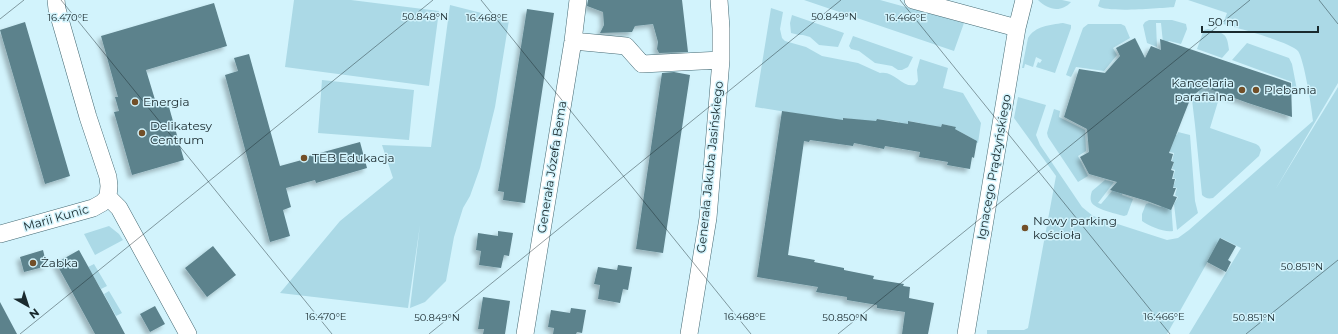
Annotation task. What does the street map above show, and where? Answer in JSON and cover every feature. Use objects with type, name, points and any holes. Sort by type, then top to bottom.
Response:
[{"type":"street","points":[[56,0],[57,10],[88,116],[108,177],[108,197],[118,208],[188,334]]},
{"type":"street","name":"Generała Józefa Bema","points":[[525,334],[573,41],[578,0]]},
{"type":"street","name":"Generała Jakuba Jasińskiego","points":[[689,334],[708,218],[721,60],[719,0]]},
{"type":"street","points":[[913,0],[1017,28]]},
{"type":"street","name":"Ignacego Prądzyńskiego","points":[[966,334],[1017,28],[1024,0]]},
{"type":"street","points":[[573,41],[626,46],[642,64],[721,60]]},
{"type":"street","name":"Marii Kunic","points":[[0,234],[93,208],[102,203],[108,197]]},
{"type":"shaded area","points":[[294,0],[351,0],[439,11],[429,86],[285,67]]},
{"type":"shaded area","points":[[804,0],[880,0],[964,23],[954,51]]},
{"type":"shaded area","points":[[1038,0],[1062,0],[1071,2],[1063,8],[1054,9],[1046,6]]},
{"type":"shaded area","points":[[1100,0],[1176,0],[1174,7],[1122,10],[1098,6]]},
{"type":"shaded area","points":[[1188,0],[1338,0],[1338,83],[1275,190],[1338,87],[1338,334],[1189,334],[1241,248],[1221,238],[1167,334],[987,334],[987,330],[1024,330],[1028,328],[1056,176],[1014,118],[1018,97],[1046,105],[1036,135],[1040,145],[1082,207],[1093,216],[1167,240],[1178,238],[1189,230],[1313,121],[1305,74],[1298,51],[1293,47],[1275,40],[1223,24],[1227,13]]},
{"type":"shaded area","points":[[450,5],[509,20],[495,107],[480,168],[470,196],[463,208],[454,237],[446,281],[425,302],[410,308],[420,225],[408,308],[280,293],[340,221],[393,178],[382,145],[431,147]]},
{"type":"shaded area","points":[[771,8],[783,12],[780,29],[782,38],[785,41],[806,47],[822,56],[858,63],[880,73],[890,74],[910,85],[915,85],[918,81],[917,70],[920,59],[948,68],[943,88],[963,93],[981,123],[978,143],[974,142],[975,140],[955,129],[955,127],[942,124],[940,130],[930,125],[909,121],[907,126],[899,125],[899,122],[877,119],[876,124],[868,121],[843,118],[842,123],[755,107]]},
{"type":"shaded area","points":[[792,15],[844,33],[838,47],[819,45],[810,37],[791,33],[790,23]]},
{"type":"shaded area","points":[[1149,20],[1172,20],[1186,24],[1187,29],[1181,44],[1169,41],[1166,44],[1163,43],[1161,23],[1156,23],[1157,47],[1147,43],[1143,25]]},
{"type":"shaded area","points":[[1063,23],[1071,25],[1071,28],[1055,73],[1036,67],[1038,62],[1040,63],[1042,60],[1036,57],[1033,67],[1025,64],[1024,68],[1022,68],[1028,38],[1031,34],[1043,27]]},
{"type":"shaded area","points":[[1088,24],[1121,24],[1125,26],[1130,38],[1113,48],[1117,55],[1104,71],[1076,67],[1071,77],[1066,75],[1083,28]]},
{"type":"shaded area","points":[[1208,29],[1221,33],[1226,37],[1229,50],[1222,58],[1197,49],[1204,30]]},
{"type":"shaded area","points":[[853,36],[913,57],[908,67],[902,70],[898,70],[892,66],[875,63],[859,51],[851,49],[849,46]]},
{"type":"shaded area","points":[[1247,43],[1289,58],[1292,64],[1297,90],[1292,91],[1292,82],[1232,60]]},
{"type":"shaded area","points":[[322,80],[414,90],[409,140],[318,133]]},
{"type":"shaded area","points":[[1198,86],[1211,90],[1213,86],[1221,89],[1210,128],[1256,144],[1261,150],[1259,156],[1213,198],[1207,198],[1202,195],[1192,100],[1199,93]]},
{"type":"shaded area","points":[[1054,109],[1060,111],[1059,117],[1085,130],[1086,151],[1078,156],[1088,176],[1078,182],[1048,137],[1047,133]]},
{"type":"shaded area","points":[[1178,132],[1190,135],[1195,201],[1198,213],[1177,230],[1174,204],[1178,197],[1175,195],[1177,188],[1173,187],[1176,179],[1173,178],[1175,170],[1172,169],[1174,153],[1170,152],[1169,138],[1174,134],[1177,135]]},
{"type":"shaded area","points":[[1105,180],[1114,182],[1098,203],[1101,204],[1118,184],[1122,185],[1122,195],[1133,199],[1127,215],[1124,216],[1108,212],[1092,204],[1092,191]]},
{"type":"shaded area","points":[[1167,200],[1171,202],[1173,231],[1157,229],[1142,221],[1142,214],[1146,204],[1149,203],[1160,207]]},
{"type":"shaded area","points":[[109,226],[119,234],[123,240],[95,255],[84,234]]},
{"type":"shaded area","points":[[94,264],[107,286],[101,289],[88,267]]},
{"type":"shaded area","points":[[109,291],[122,313],[116,316],[104,294]]},
{"type":"building","points":[[588,0],[682,0],[688,52],[659,53],[657,49],[658,42],[653,24],[635,26],[632,32],[600,33],[604,25],[603,12],[587,6]]},
{"type":"building","points":[[214,3],[227,46],[146,70],[156,103],[167,100],[184,160],[132,175],[114,112],[119,111],[115,97],[118,97],[101,36]]},
{"type":"building","points":[[527,9],[554,13],[525,203],[503,200],[504,192],[498,191]]},
{"type":"building","points":[[25,22],[70,176],[45,184],[0,30]]},
{"type":"building","points":[[1135,38],[1145,58],[1151,46],[1161,50],[1160,39],[1291,83],[1292,117],[1204,87],[1191,97],[1169,153],[1173,154],[1171,161],[1174,162],[1171,170],[1174,171],[1172,179],[1175,179],[1173,188],[1176,188],[1173,196],[1177,197],[1171,210],[1110,190],[1117,182],[1089,174],[1080,157],[1089,152],[1087,129],[1064,117],[1079,69],[1105,73],[1120,56],[1116,48]]},
{"type":"building","points":[[249,54],[280,166],[309,158],[309,156],[360,142],[367,168],[316,183],[315,180],[286,188],[291,207],[283,210],[290,236],[270,242],[225,75],[238,71],[234,58]]},
{"type":"building","points":[[674,72],[690,75],[663,253],[636,249],[662,73]]},
{"type":"building","points":[[782,111],[843,120],[843,118],[876,121],[877,119],[908,124],[908,121],[941,127],[942,124],[956,127],[955,129],[977,141],[974,158],[972,157],[970,169],[947,165],[948,162],[919,157],[920,152],[885,146],[884,149],[854,143],[853,146],[810,140],[809,142],[804,141],[788,255],[815,260],[814,262],[874,276],[873,279],[904,284],[903,286],[910,287],[909,298],[934,303],[928,334],[902,334],[905,312],[877,308],[877,305],[847,300],[847,297],[816,292],[818,287],[757,277]]},
{"type":"building","points":[[498,231],[513,233],[509,256],[504,255],[501,268],[479,265],[481,251],[476,250],[478,233],[498,236]]},
{"type":"building","points":[[1220,238],[1236,246],[1228,260],[1231,262],[1226,272],[1207,262]]},
{"type":"building","points":[[213,246],[236,275],[207,297],[185,268]]},
{"type":"building","name":"Żabka","points":[[43,250],[47,266],[24,272],[20,257]]},
{"type":"building","points":[[79,250],[125,334],[95,334],[56,263]]},
{"type":"building","points":[[618,265],[632,267],[628,290],[623,289],[620,303],[598,299],[600,285],[594,284],[598,267],[617,270]]},
{"type":"building","points":[[483,297],[510,301],[505,334],[483,334],[484,329],[478,329]]},
{"type":"building","points":[[0,302],[17,334],[0,334]]},
{"type":"building","points":[[155,306],[165,324],[150,332],[140,314]]},
{"type":"building","points":[[571,308],[586,310],[582,333],[553,334],[554,328],[548,327],[551,310],[570,313]]},
{"type":"place","name":"Kancelaria parafialna","points":[[1242,90]]},
{"type":"place","name":"Plebania","points":[[1256,90]]},
{"type":"place","name":"Energia","points":[[135,102]]},
{"type":"place","name":"Delikatesy Centrum","points":[[142,133]]},
{"type":"place","name":"TEB Edukacja","points":[[304,158]]},
{"type":"place","name":"Nowy parking kościoła","points":[[1025,228]]},
{"type":"place","name":"Żabka","points":[[33,263]]}]
